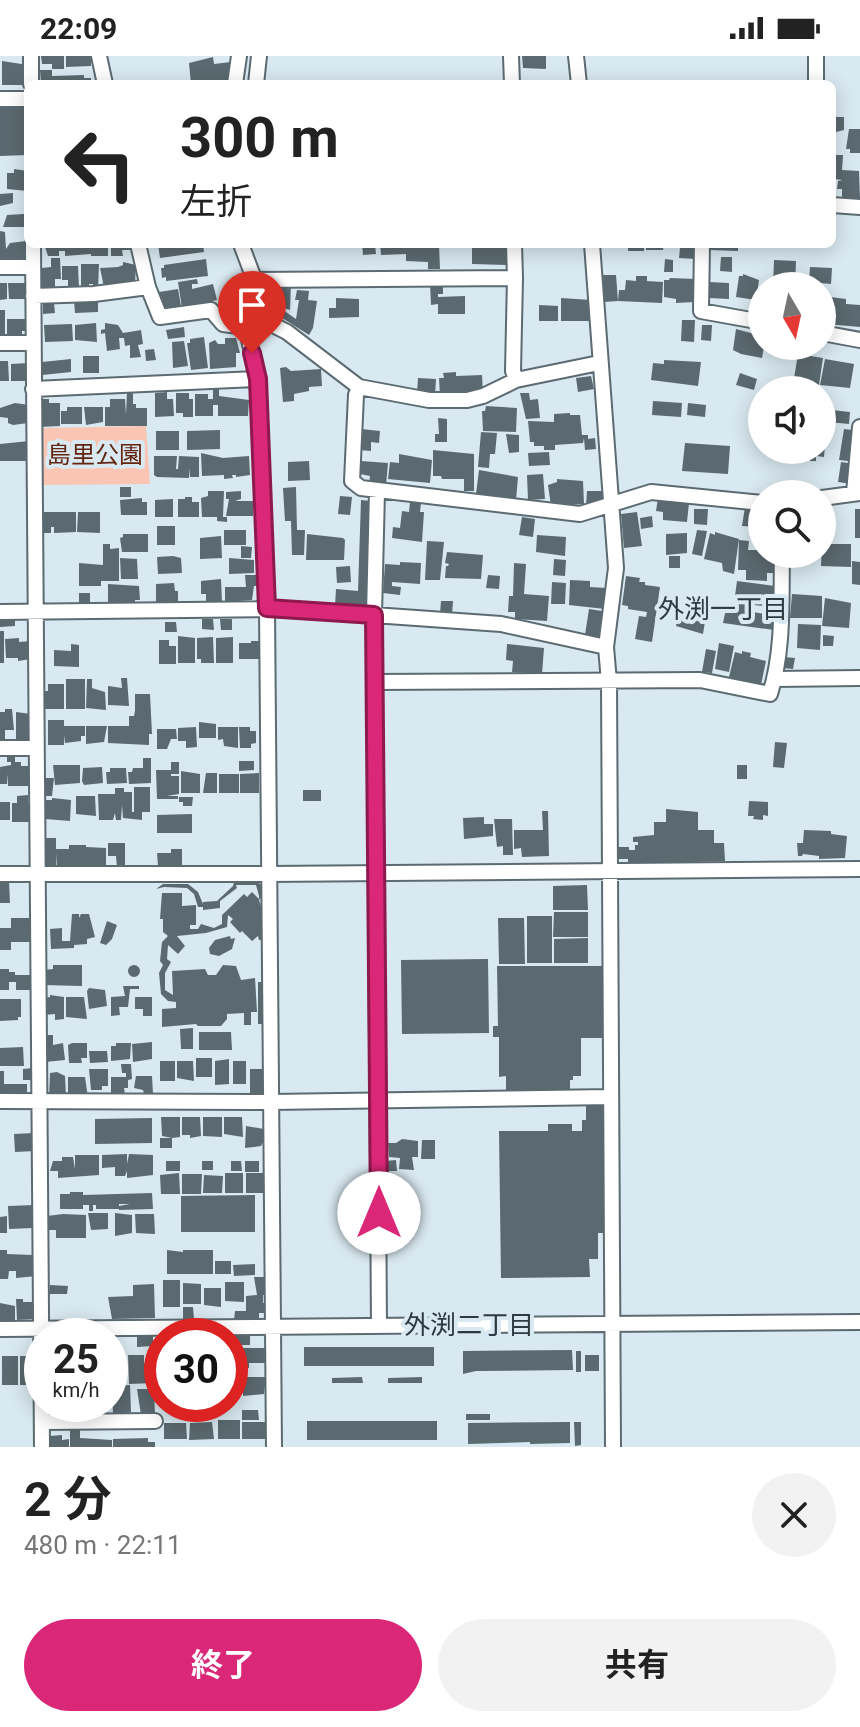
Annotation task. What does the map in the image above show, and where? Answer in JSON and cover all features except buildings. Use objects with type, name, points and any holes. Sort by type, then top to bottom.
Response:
[{"type":"street","points":[[31,56],[31,80]]},
{"type":"street","points":[[99,56],[104,80]]},
{"type":"street","points":[[236,80],[239,56]]},
{"type":"street","points":[[256,80],[259,56]]},
{"type":"street","points":[[511,56],[512,80]]},
{"type":"street","points":[[576,56],[579,80]]},
{"type":"street","points":[[816,56],[816,80]]},
{"type":"street","points":[[0,99],[24,99]]},
{"type":"street","points":[[836,205],[860,207]]},
{"type":"street","points":[[33,248],[40,1318]]},
{"type":"street","points":[[139,248],[148,287],[160,317],[211,310],[223,324],[246,327],[271,324]]},
{"type":"street","points":[[243,248],[271,324],[359,387],[383,394],[429,400],[467,400],[516,380],[599,363]]},
{"type":"street","points":[[514,248],[513,371],[516,380]]},
{"type":"street","points":[[592,248],[616,568],[606,647],[609,682],[613,1447]]},
{"type":"street","points":[[702,248],[701,311],[748,319]]},
{"type":"street","points":[[0,267],[33,267]]},
{"type":"street","points":[[255,280],[515,278]]},
{"type":"street","points":[[33,296],[94,294],[148,287]]},
{"type":"street","points":[[246,327],[258,379],[267,608],[274,1447]]},
{"type":"street","points":[[836,336],[860,340]]},
{"type":"street","points":[[0,343],[33,343]]},
{"type":"street","points":[[33,389],[258,379]]},
{"type":"street","points":[[359,387],[352,481],[361,488],[580,514],[651,492],[748,502]]},
{"type":"street","points":[[836,496],[857,493],[860,427]]},
{"type":"street","points":[[377,491],[374,682],[379,1326]]},
{"type":"street","points":[[374,682],[700,680],[770,694],[775,679],[781,616],[782,568]]},
{"type":"street","points":[[0,612],[267,608],[501,624],[606,647]]},
{"type":"street","points":[[775,679],[860,678]]},
{"type":"street","points":[[0,748],[36,748]]},
{"type":"street","points":[[0,874],[860,869]]},
{"type":"street","points":[[0,1101],[271,1102],[611,1097]]},
{"type":"street","points":[[128,1328],[860,1322]]},
{"type":"street","points":[[0,1329],[24,1329]]},
{"type":"street","points":[[42,1422],[42,1447]]},
{"type":"green space","name":"島里公園","points":[[146,426],[150,484],[41,485],[42,428]]},
{"type":"district","name":"外渕一丁目","points":[[723,609]]},
{"type":"district","name":"外渕二丁目","points":[[469,1325]]},
{"type":"route","points":[[252,353],[258,379],[267,608],[374,615],[379,1213]]}]
